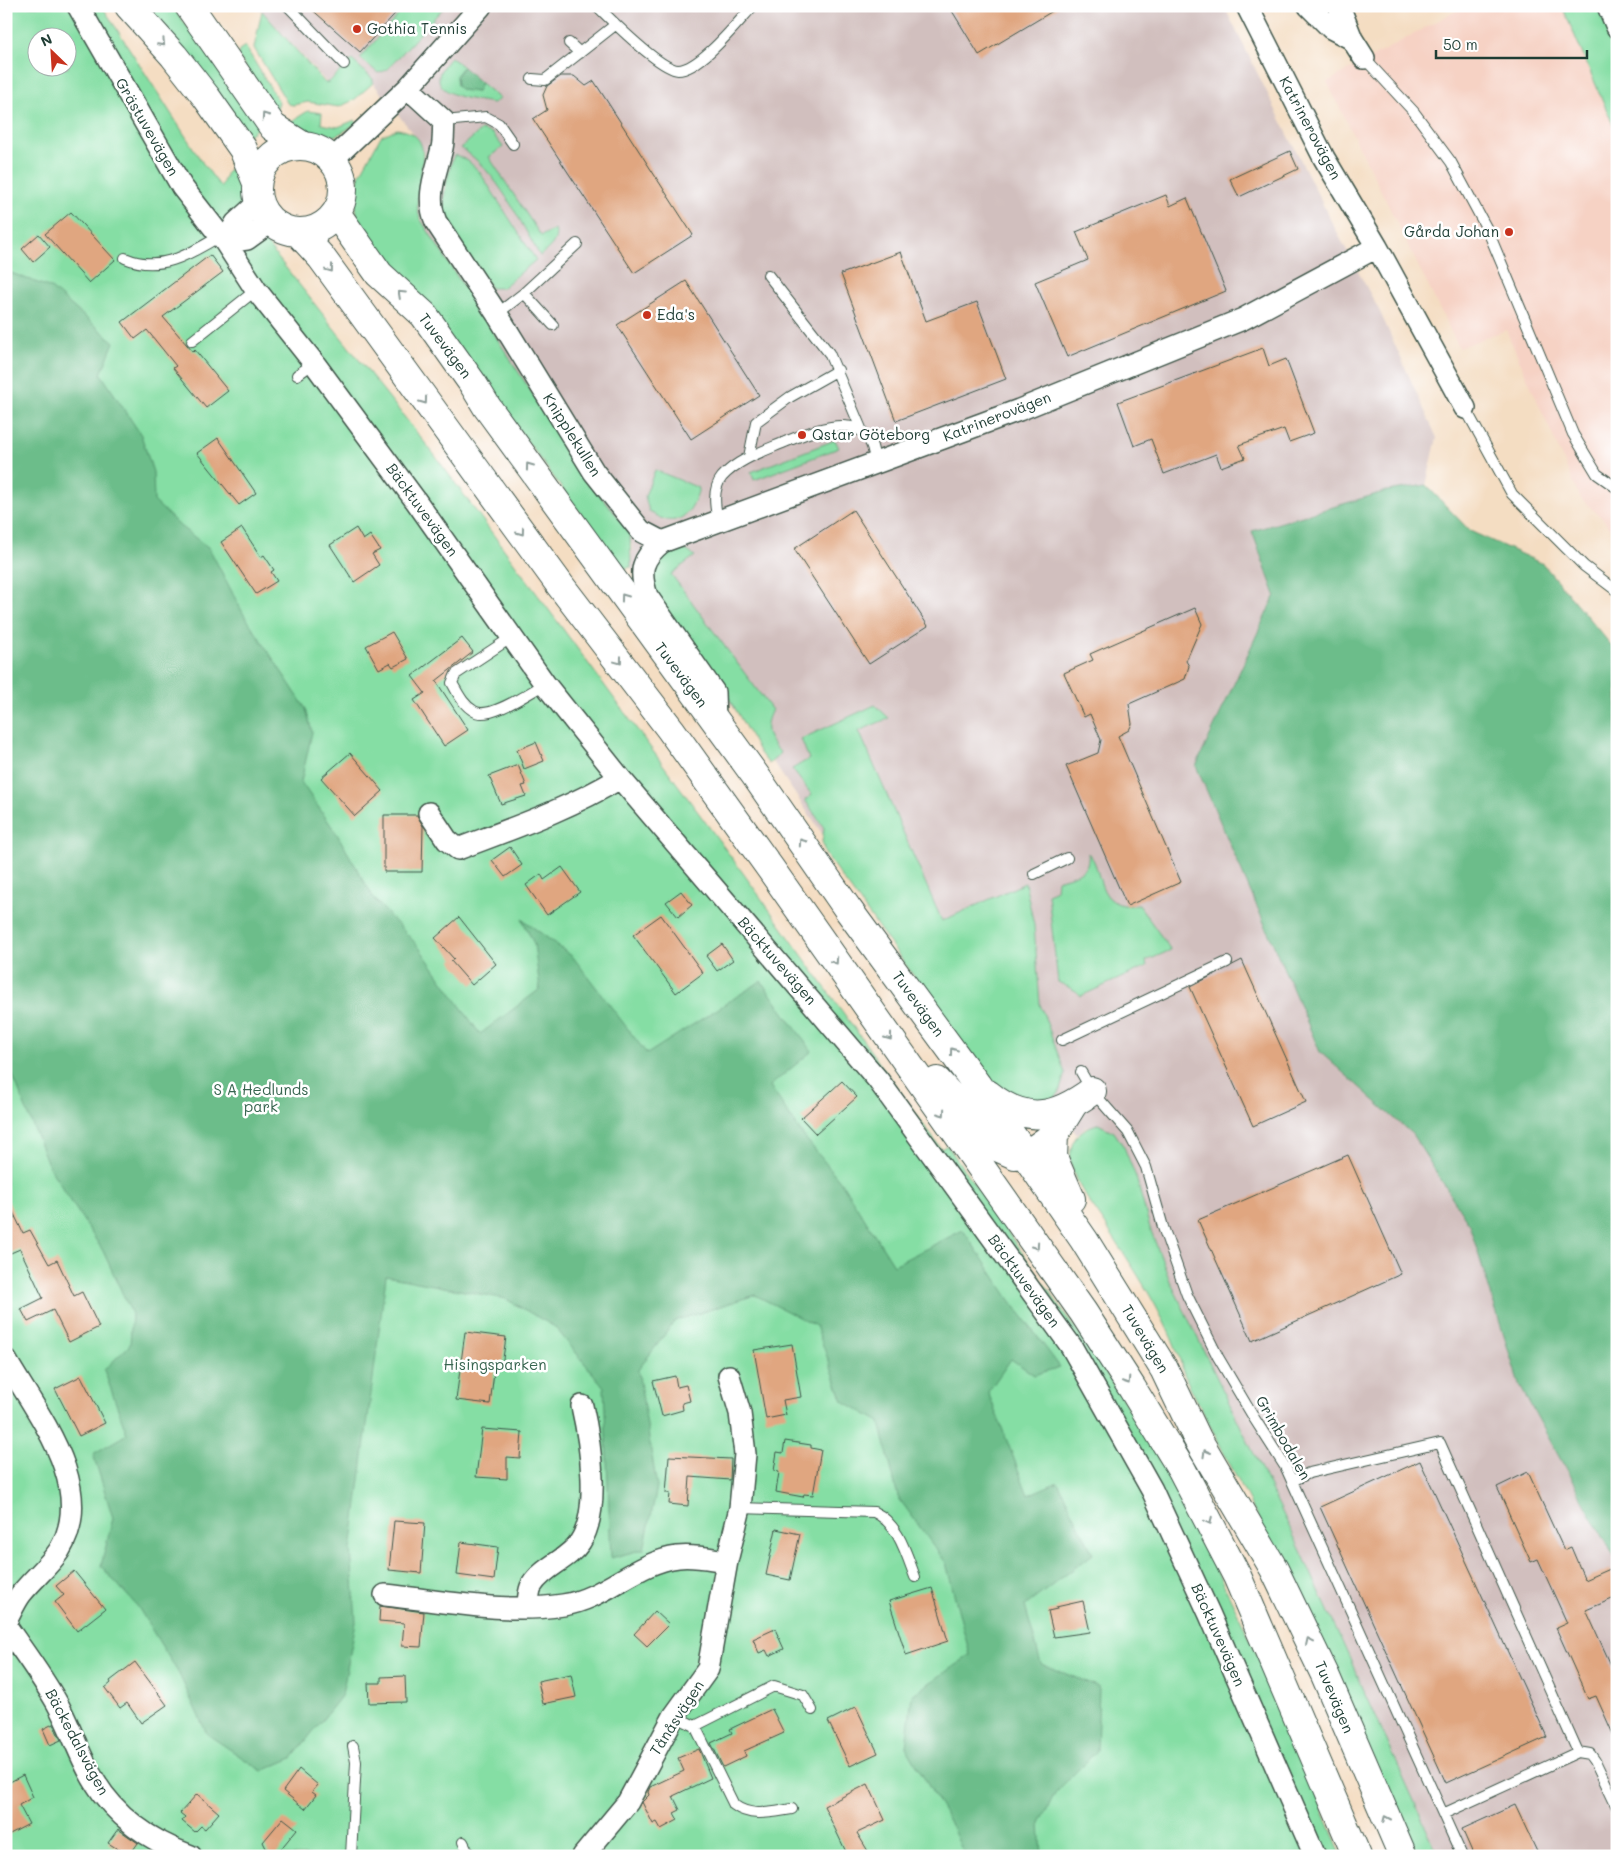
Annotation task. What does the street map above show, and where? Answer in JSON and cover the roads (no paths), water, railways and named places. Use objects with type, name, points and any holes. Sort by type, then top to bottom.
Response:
[{"type":"main road","points":[[129,6],[174,56],[243,149],[263,202],[284,229],[298,232],[320,227],[336,213],[344,191],[339,169],[332,160],[319,150],[303,146],[273,127],[189,6]]},
{"type":"main road","points":[[263,202],[261,171],[268,160],[278,152],[290,147],[303,146]]},
{"type":"main road","name":"Tuvevägen","points":[[336,213],[379,274],[424,315],[493,415],[715,721],[847,908],[978,1085],[1084,1240],[1164,1369],[1197,1438],[1274,1569],[1299,1620],[1402,1856]]},
{"type":"main road","points":[[298,232],[321,257],[554,577],[671,730],[1083,1312],[1182,1470],[1237,1576],[1357,1856]]},
{"type":"main road","points":[[914,1073],[940,1082],[997,1147],[1015,1154],[1024,1153],[1054,1135],[1082,1090]]},
{"type":"main road","points":[[978,1085],[1013,1111],[1026,1115],[1040,1115],[1082,1090]]},
{"type":"main road","points":[[1054,1135],[1053,1156],[1060,1176],[1070,1196],[1147,1321],[1164,1369]]},
{"type":"street","name":"Grästuvevägen","points":[[78,6],[182,187],[222,239]]},
{"type":"street","points":[[332,160],[408,88],[482,6]]},
{"type":"street","name":"Katrinerovägen","points":[[1247,6],[1324,158],[1377,247],[1465,408]]},
{"type":"street","points":[[1309,6],[1331,28],[1352,39]]},
{"type":"street","points":[[1339,6],[1352,39],[1364,58]]},
{"type":"street","points":[[1608,6],[1617,27]]},
{"type":"street","points":[[408,88],[444,121]]},
{"type":"street","name":"Knipplekullen","points":[[444,121],[442,146],[430,193],[436,222],[466,270],[497,314],[594,472],[641,531],[662,542]]},
{"type":"street","points":[[222,239],[236,223],[263,202]]},
{"type":"street","name":"Bäcktuvevägen","points":[[222,239],[305,369],[512,637],[545,684],[620,778],[878,1080],[1071,1346],[1152,1490],[1209,1613],[1315,1856]]},
{"type":"street","name":"Katrinerovägen","points":[[715,721],[714,692],[646,596],[643,586],[642,573],[647,554],[662,542],[1019,410],[1243,318],[1377,247]]},
{"type":"street","points":[[429,813],[447,840],[458,849],[558,812],[594,794],[620,778]]},
{"type":"street","points":[[6,1360],[57,1448],[72,1492],[73,1517],[69,1533],[58,1552],[21,1594],[6,1621]]},
{"type":"street","name":"Tånåsvägen","points":[[583,1856],[628,1802],[674,1716],[708,1669],[727,1561],[740,1508],[745,1454],[744,1434],[729,1376]]},
{"type":"street","points":[[528,1608],[531,1587],[541,1575],[571,1552],[580,1542],[590,1516],[590,1448],[582,1406]]},
{"type":"street","points":[[385,1595],[500,1607],[528,1608],[564,1605],[590,1597],[657,1562],[678,1557],[701,1557],[727,1561]]},
{"type":"street","name":"Bäckedalsvägen","points":[[6,1626],[57,1702],[94,1782],[108,1800],[137,1828],[153,1839],[191,1856]]},
{"type":"lane","points":[[288,6],[344,64]]},
{"type":"lane","points":[[597,6],[614,25],[665,66],[679,70],[693,65],[710,51],[753,6]]},
{"type":"lane","points":[[532,79],[545,80],[614,25]]},
{"type":"lane","points":[[570,43],[580,53]]},
{"type":"lane","points":[[1364,58],[1414,112],[1450,162],[1488,231],[1573,434],[1597,474],[1617,488]]},
{"type":"lane","points":[[444,121],[486,117],[500,124],[513,144]]},
{"type":"lane","points":[[125,258],[137,263],[154,265],[193,252],[222,239]]},
{"type":"lane","points":[[497,314],[524,293],[576,244]]},
{"type":"lane","points":[[768,275],[829,353],[838,370],[862,431],[874,446],[875,464]]},
{"type":"lane","points":[[192,341],[256,290]]},
{"type":"lane","points":[[524,293],[553,325]]},
{"type":"lane","points":[[749,457],[756,422],[790,397],[838,370]]},
{"type":"lane","points":[[1465,408],[1512,494],[1584,566],[1617,591]]},
{"type":"lane","points":[[718,521],[714,505],[722,478],[749,457],[823,427],[843,425],[862,431]]},
{"type":"lane","points":[[512,637],[456,674],[452,683],[463,701],[475,712],[486,714],[545,684]]},
{"type":"lane","points":[[1034,874],[1067,858]]},
{"type":"lane","points":[[1062,1040],[1227,962]]},
{"type":"lane","name":"Grimbodalen","points":[[1082,1090],[1128,1132],[1146,1166],[1163,1227],[1187,1295],[1218,1357],[1292,1481],[1462,1856]]},
{"type":"lane","points":[[1292,1481],[1309,1473],[1440,1443],[1578,1752]]},
{"type":"lane","points":[[740,1508],[874,1512],[885,1517],[904,1545],[915,1577]]},
{"type":"lane","points":[[695,1726],[774,1686],[804,1695],[812,1710]]},
{"type":"lane","points":[[674,1716],[695,1726],[734,1805],[742,1812],[754,1814],[792,1809]]},
{"type":"lane","points":[[351,1856],[356,1762],[353,1746]]},
{"type":"lane","points":[[1443,1814],[1578,1752],[1590,1754],[1596,1761],[1617,1807]]},
{"type":"lane","points":[[463,1842],[470,1856]]},
{"type":"place","name":"Gothia Tennis","points":[[357,29]]},
{"type":"place","name":"Gårda Johan","points":[[1509,232]]},
{"type":"place","name":"Eda's","points":[[647,315]]},
{"type":"place","name":"Qstar Göteborg","points":[[802,435]]},
{"type":"park label","name":"S A Hedlunds park","points":[[261,1098]]},
{"type":"park label","name":"Hisingsparken","points":[[495,1365]]}]
